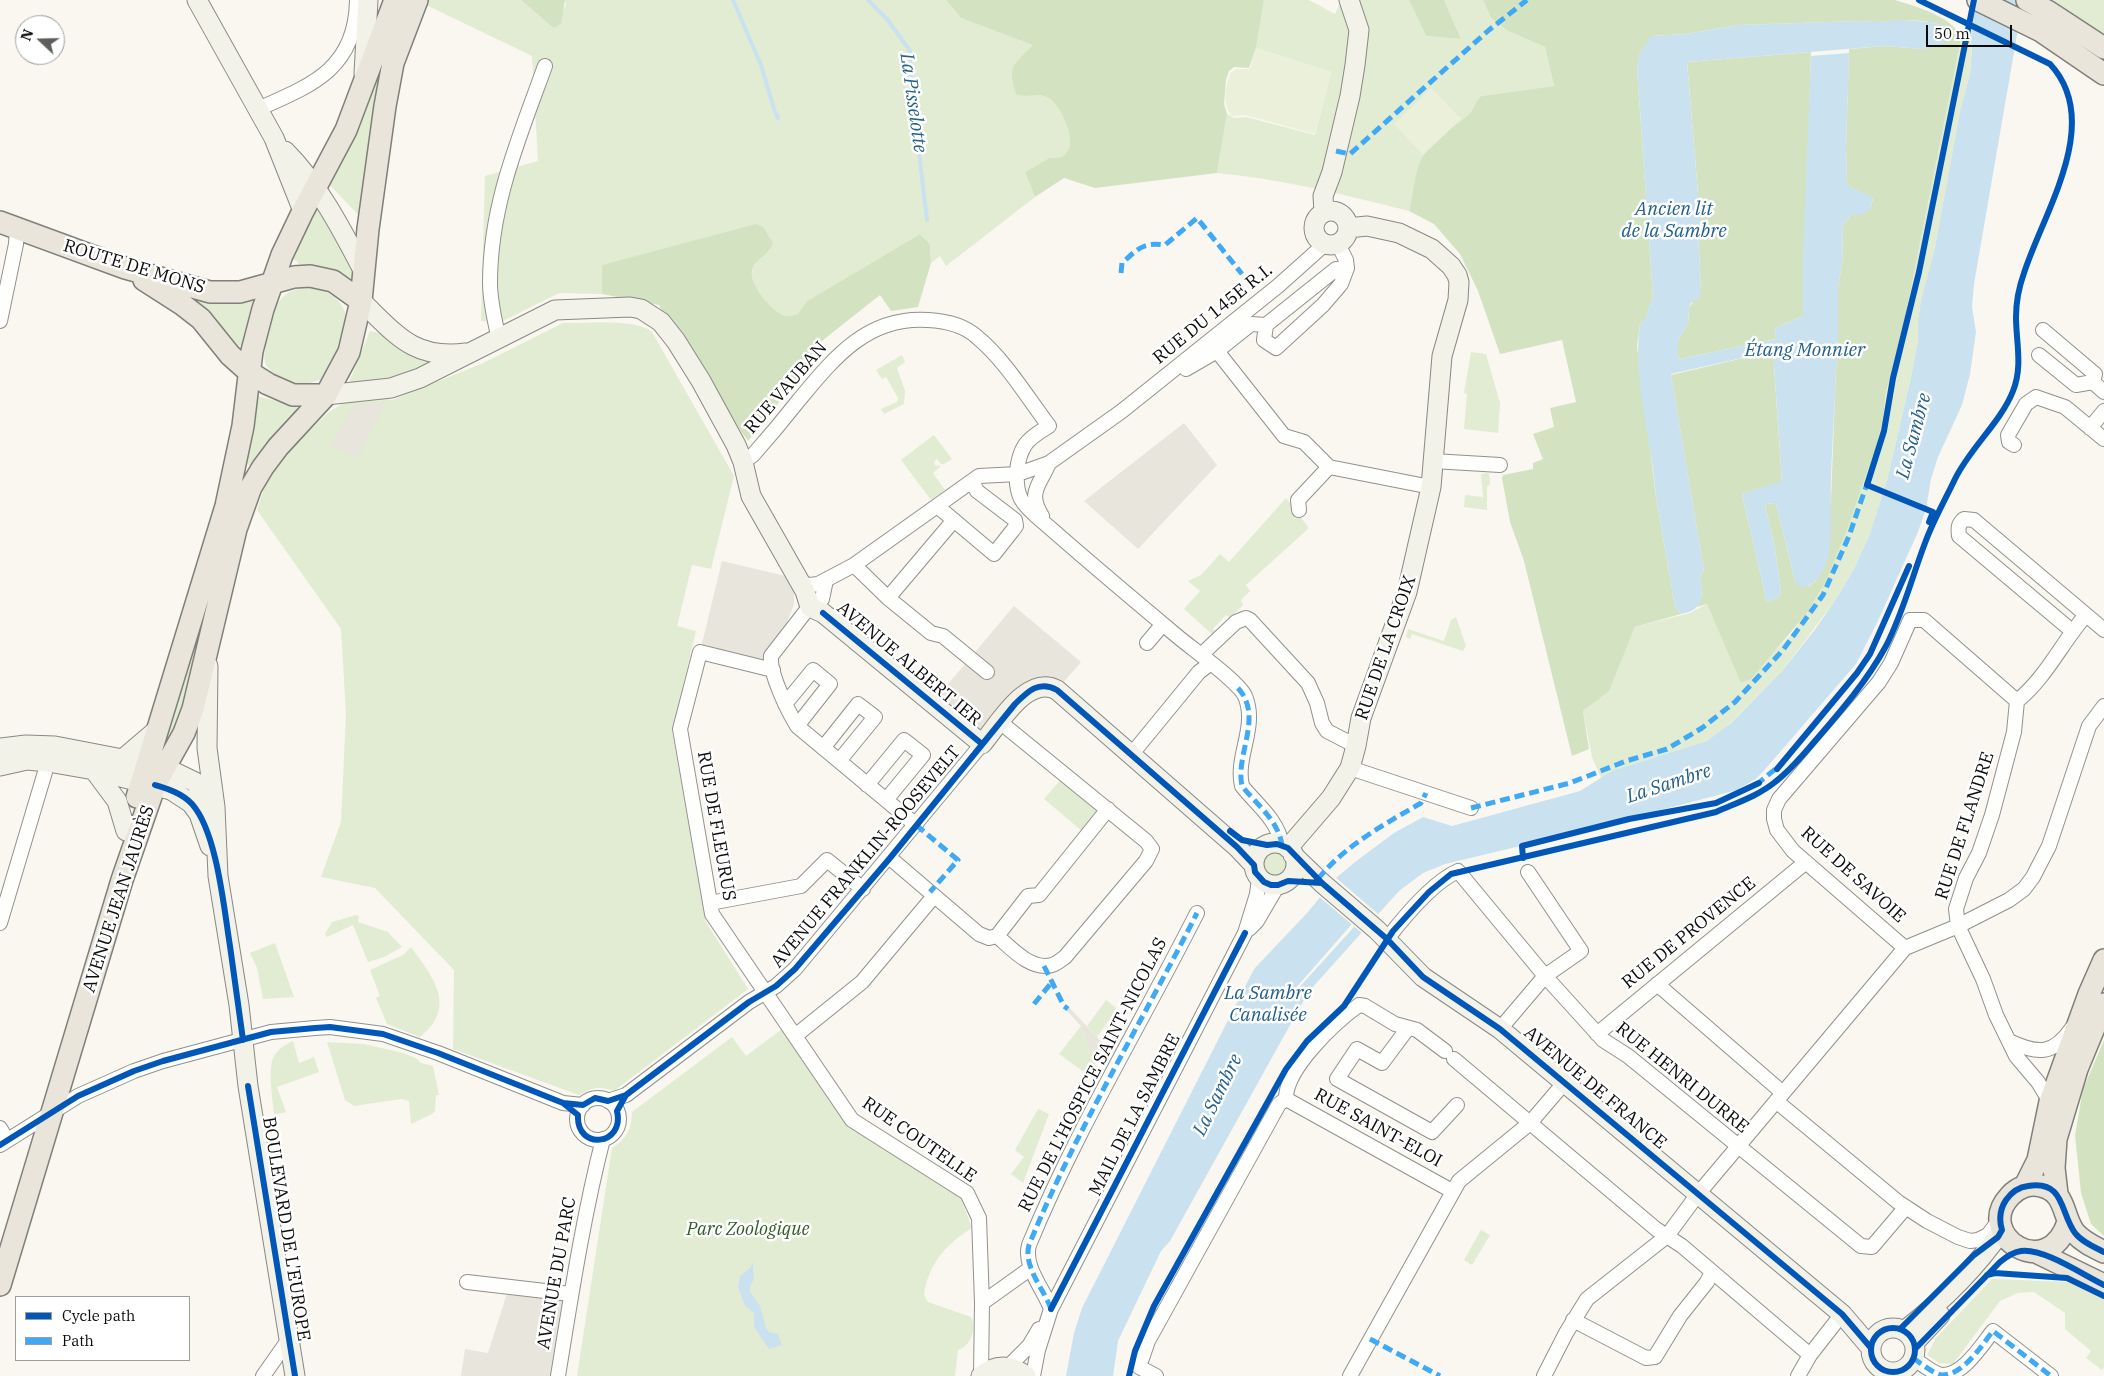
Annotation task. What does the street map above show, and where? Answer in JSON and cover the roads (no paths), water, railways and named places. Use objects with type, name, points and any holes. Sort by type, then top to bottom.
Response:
[{"type":"main road","points":[[197,0],[277,144],[303,211]]},
{"type":"main road","points":[[363,89],[368,0]]},
{"type":"main road","points":[[249,372],[256,335],[271,283],[303,211],[346,130],[395,0]]},
{"type":"main road","points":[[326,396],[350,352],[360,301],[385,106],[392,72],[410,14],[417,0]]},
{"type":"main road","points":[[1331,212],[1323,196],[1332,172],[1350,96],[1359,30],[1349,0]]},
{"type":"main road","points":[[1978,0],[2045,21],[2104,48]]},
{"type":"main road","points":[[2026,0],[2045,21],[2104,74]]},
{"type":"main road","points":[[277,144],[294,160],[332,212],[364,272]]},
{"type":"main road","points":[[294,160],[312,162],[330,159]]},
{"type":"main road","points":[[1331,212],[1343,216],[1348,228],[1347,234],[1331,244],[1319,241],[1314,229],[1319,216],[1331,212]]},
{"type":"main road","name":"ROUTE DE MONS","points":[[9,225],[125,268],[210,292],[240,292],[271,283]]},
{"type":"main road","name":"RUE DE LA CROIX","points":[[1282,848],[1330,798],[1350,768],[1361,718],[1407,592],[1431,488],[1442,356],[1458,300],[1459,282],[1457,275],[1443,258],[1412,238],[1368,226],[1348,228]]},
{"type":"main road","points":[[125,268],[183,305],[201,319],[230,355],[249,372],[279,390],[293,395],[326,396],[391,388],[426,376],[499,340],[539,316],[554,310],[630,306],[650,313],[661,322],[684,354],[731,434],[743,462],[752,496],[815,601]]},
{"type":"main road","points":[[271,283],[294,276],[323,278],[342,286],[403,341],[414,347],[447,356],[474,352]]},
{"type":"main road","name":"AVENUE JEAN JAURÈS","points":[[0,1241],[44,1117],[122,880],[152,774],[158,729],[226,506],[243,426],[249,372]]},
{"type":"main road","name":"AVENUE JEAN JAURÈS","points":[[0,1285],[44,1117],[126,831],[152,774],[184,732],[194,709],[236,529],[251,487],[278,447],[326,396]]},
{"type":"main road","name":"AVENUE ALBERT IER","points":[[815,601],[982,744]]},
{"type":"main road","name":"BOULEVARD DE L'EUROPE","points":[[209,644],[207,748],[215,807],[218,876],[243,1040],[248,1086],[295,1376]]},
{"type":"main road","points":[[982,744],[1015,704],[1032,689],[1039,686],[1052,687],[1237,847],[1264,882],[1323,884]]},
{"type":"main road","points":[[124,758],[158,729]]},
{"type":"main road","points":[[0,748],[26,745],[55,746],[124,758],[152,774],[171,790],[191,803],[199,814],[208,836],[218,876]]},
{"type":"main road","points":[[0,766],[27,760],[94,770],[152,774],[195,782],[215,807]]},
{"type":"main road","points":[[94,770],[117,801],[126,831]]},
{"type":"main road","points":[[1161,780],[1242,840],[1282,848],[1295,869],[1283,883]]},
{"type":"main road","points":[[1256,872],[1258,853],[1282,848]]},
{"type":"main road","name":"AVENUE DE FRANCE","points":[[1282,848],[1380,933],[1422,977],[1500,1029],[1844,1316]]},
{"type":"main road","points":[[2057,1194],[2054,1168],[2056,1139],[2097,999],[2104,960]]},
{"type":"main road","points":[[2025,1186],[2038,1160],[2050,1102],[2097,999]]},
{"type":"main road","points":[[2104,1252],[2084,1241],[2068,1222],[2062,1201],[2057,1194],[2042,1186],[2025,1186],[2013,1192],[2006,1200],[2006,1232],[2023,1250],[2036,1252],[2104,1285]]},
{"type":"main road","points":[[2036,1252],[2053,1246],[2061,1238],[2068,1222]]},
{"type":"main road","points":[[1844,1316],[1877,1366],[1901,1370],[1906,1367],[1910,1344],[1954,1285],[2006,1232]]},
{"type":"main road","points":[[1844,1316],[1885,1329],[1895,1328],[1910,1344]]},
{"type":"main road","points":[[1877,1366],[1875,1336],[1885,1329]]},
{"type":"main road","points":[[991,1371],[1017,1370],[1026,1376]]},
{"type":"street","points":[[258,109],[301,89],[332,68],[347,48],[357,13],[357,0]]},
{"type":"street","points":[[499,340],[490,283],[495,220],[504,179],[545,66]]},
{"type":"street","points":[[0,321],[16,244],[9,225]]},
{"type":"street","points":[[1331,244],[1346,260],[1347,268],[1341,284],[1323,305],[1276,348],[1264,340],[1266,325],[1336,269],[1347,268]]},
{"type":"street","name":"RUE DU 145E R.I.","points":[[1122,411],[1331,244]]},
{"type":"street","name":"RUE VAUBAN","points":[[743,462],[753,455],[834,359],[855,341],[888,325],[908,320],[943,321],[955,324],[977,336],[1000,362],[1049,426],[1025,444],[1020,454],[1018,474]]},
{"type":"street","name":"RUE DU 145E R.I.","points":[[815,601],[854,565],[972,480],[986,475],[1018,474],[1049,463],[1122,411],[1217,351],[1251,324],[1266,325]]},
{"type":"street","points":[[2043,330],[2095,374],[2093,382]]},
{"type":"street","points":[[1217,351],[1284,436],[1304,442],[1329,467],[1431,488]]},
{"type":"street","points":[[2039,356],[2076,385],[2093,382]]},
{"type":"street","points":[[2093,382],[2104,392]]},
{"type":"street","points":[[2014,445],[2009,442],[2008,435],[2026,404],[2036,397],[2065,407],[2104,439]]},
{"type":"street","points":[[2090,428],[2104,411]]},
{"type":"street","points":[[1433,461],[1500,465]]},
{"type":"street","points":[[1049,463],[1034,495],[1035,505],[1049,527]]},
{"type":"street","points":[[1299,510],[1298,500],[1329,467]]},
{"type":"street","points":[[1018,474],[1018,488],[1021,499],[1049,527],[1206,659],[1238,688],[1245,697],[1250,727],[1242,759],[1240,778],[1242,786],[1280,832],[1282,848]]},
{"type":"street","points":[[937,506],[994,554],[1016,526],[1014,520],[977,491],[972,480]]},
{"type":"street","points":[[2072,631],[1960,536],[1958,529],[1964,519],[1974,520],[2104,630]]},
{"type":"street","points":[[888,598],[954,520]]},
{"type":"street","points":[[854,565],[888,598],[931,633],[943,636],[987,672]]},
{"type":"street","points":[[815,601],[773,652],[771,660],[773,670],[785,704],[797,726],[916,825]]},
{"type":"street","points":[[2017,701],[2027,693],[2040,677],[2072,631],[2086,615]]},
{"type":"street","points":[[1131,755],[1199,672],[1206,659],[1236,622],[1246,618],[1250,620],[1308,683],[1317,703],[1322,723],[1327,731],[1356,746]]},
{"type":"street","name":"RUE DE SAVOIE","points":[[1905,948],[1793,851],[1777,830],[1774,810],[1779,799],[1879,682],[1892,663],[1910,620],[1924,620],[2017,701]]},
{"type":"street","points":[[1148,644],[1163,624]]},
{"type":"street","name":"RUE DE FLEURUS","points":[[766,992],[712,914],[680,729],[700,652],[773,670]]},
{"type":"street","points":[[785,704],[813,670],[830,684],[797,726]]},
{"type":"street","name":"RUE DE FLANDRE","points":[[2017,701],[2014,732],[1992,815],[1979,853],[1966,878],[1956,909],[1958,926],[1983,979],[1996,1015],[2016,1056],[2038,1082],[2050,1102]]},
{"type":"street","points":[[823,748],[858,704],[875,717],[839,761]]},
{"type":"street","points":[[1544,1376],[1587,1299],[1667,1236],[1698,1194],[1905,948],[1958,926],[2009,900],[2024,889],[2033,877],[2049,846],[2089,726],[2104,706]]},
{"type":"street","points":[[997,936],[1021,957],[1044,966],[1053,965],[1065,957],[1146,861],[1152,849],[1146,841],[1108,809],[1000,722]]},
{"type":"street","points":[[867,785],[904,740],[923,756],[886,800]]},
{"type":"street","name":"AVENUE FRANKLIN-ROOSEVELT","points":[[613,1106],[749,1002],[766,992],[796,969],[890,858],[982,744]]},
{"type":"street","points":[[0,923],[48,762]]},
{"type":"street","points":[[1350,768],[1471,808]]},
{"type":"street","points":[[890,858],[979,934],[989,938],[997,936],[1028,896],[1039,895],[1108,809]]},
{"type":"street","points":[[710,903],[801,886],[827,860],[863,890]]},
{"type":"street","name":"RUE DE PROVENCE","points":[[1597,1034],[1806,862]]},
{"type":"street","name":"RUE HENRI DURRE","points":[[1380,933],[1404,920],[1444,879],[1458,871],[1545,976],[1597,1034],[1611,1047],[1628,1056],[1861,1246],[1872,1247],[1906,1207]]},
{"type":"street","name":"MAIL DE LA SAMBRE","points":[[1032,1376],[1051,1309],[1245,933],[1257,894],[1256,872]]},
{"type":"street","points":[[1500,1029],[1545,976],[1581,951],[1528,872]]},
{"type":"street","points":[[1245,933],[1257,921],[1283,883]]},
{"type":"street","points":[[795,1036],[862,982],[934,896]]},
{"type":"street","name":"RUE DE L'HOSPICE SAINT-NICOLAS","points":[[1051,1309],[1046,1294],[1027,1259],[1029,1245],[1070,1154],[1115,1065],[1197,913]]},
{"type":"street","points":[[1657,984],[1780,1097],[1906,1207],[1958,1237],[1970,1241],[2006,1232]]},
{"type":"street","name":"RUE COUTELLE","points":[[766,992],[852,1120],[967,1193],[979,1218],[982,1341],[991,1371]]},
{"type":"street","points":[[2009,1041],[2029,1051],[2047,1050],[2062,1040],[2097,999]]},
{"type":"street","points":[[1156,1376],[1139,1366],[1148,1341],[1219,1210],[1279,1104],[1286,1099],[1286,1089],[1302,1061],[1310,1050],[1358,1005],[1365,1006],[1395,1024],[1417,1030],[1656,1229],[1682,1246],[1810,1355]]},
{"type":"street","points":[[2,1137],[44,1117],[78,1096],[134,1071],[163,1061],[271,1032],[330,1027],[383,1034],[438,1053],[580,1110]]},
{"type":"street","points":[[1408,1028],[1382,1063],[1356,1049],[1337,1078],[1432,1132],[1457,1105]]},
{"type":"street","points":[[1350,1376],[1452,1191],[1471,1170],[1530,1123],[1565,1082]]},
{"type":"street","points":[[595,1098],[613,1106],[619,1118],[615,1132],[597,1139],[582,1132],[578,1127],[580,1110],[595,1098]]},
{"type":"street","name":"RUE SAINT-ELOI","points":[[1286,1099],[1452,1191]]},
{"type":"street","name":"AVENUE DU PARC","points":[[558,1376],[571,1294],[594,1177],[597,1139]]},
{"type":"street","points":[[982,1304],[1031,1268]]},
{"type":"street","points":[[1574,1320],[1646,1358],[1655,1357],[1680,1316],[1707,1282],[1712,1272]]},
{"type":"street","points":[[467,1282],[571,1294]]},
{"type":"street","points":[[991,1371],[1029,1346],[1051,1309]]},
{"type":"street","points":[[1798,1376],[1810,1355],[1844,1316]]},
{"type":"street","points":[[1910,1344],[1936,1373],[1954,1375],[1966,1365],[1993,1331],[2051,1376]]},
{"type":"street","points":[[263,1376],[289,1339]]},
{"type":"water","points":[[1976,0],[2023,0],[1974,284],[1972,307],[1976,332],[1970,374],[1962,405],[1938,457],[1931,479],[1926,509],[1918,532],[1876,625],[1856,664],[1757,778],[1737,790],[1562,836],[1445,864],[1423,873],[1399,891],[1303,998],[1304,1000],[1170,1241],[1161,1251],[1118,1341],[1113,1376],[1066,1376],[1074,1333],[1082,1308],[1254,969],[1307,913],[1336,878],[1394,833],[1423,817],[1452,826],[1580,791],[1612,771],[1707,741],[1731,723],[1783,670],[1836,599],[1854,569],[1869,536],[1887,481],[1918,340],[1921,300],[1935,247],[1960,111],[1970,74],[1971,37]],"holes":[[[1352,924],[1354,927],[1295,992],[1294,990]]]},
{"type":"water","points":[[1899,20],[1930,22],[1940,25],[1946,40],[1940,46],[1923,49],[1884,46],[1687,62],[1701,230],[1698,234],[1701,289],[1699,299],[1691,303],[1688,324],[1678,340],[1678,357],[1680,359],[1776,339],[1775,328],[1803,316],[1803,251],[1811,56],[1849,53],[1846,148],[1847,183],[1852,188],[1873,198],[1870,209],[1864,214],[1851,215],[1843,225],[1842,265],[1838,286],[1838,357],[1831,465],[1831,534],[1829,552],[1824,569],[1809,586],[1803,587],[1798,585],[1795,581],[1776,503],[1765,504],[1775,549],[1781,591],[1779,597],[1767,602],[1742,494],[1782,481],[1773,351],[1671,374],[1704,571],[1700,575],[1701,600],[1695,609],[1681,614],[1675,607],[1640,389],[1638,346],[1640,324],[1645,320],[1653,297],[1637,68],[1639,55],[1651,36],[1687,34],[1739,25]]},
{"type":"water","points":[[753,1262],[754,1279],[750,1292],[760,1306],[766,1328],[769,1332],[778,1334],[782,1345],[769,1349],[754,1327],[754,1313],[745,1306],[738,1287],[740,1276],[750,1268]]},
{"type":"waterway","points":[[733,0],[761,65],[774,109]]},
{"type":"waterway","name":"La Pisselotte","points":[[868,0],[887,19],[910,51],[911,85],[927,220]]},
{"type":"waterway","points":[[775,112],[778,118]]},
{"type":"water label","name":"Ancien lit de la Sambre","points":[[1674,221]]},
{"type":"water label","name":"Étang Monnier","points":[[1805,351]]},
{"type":"water label","name":"La Sambre","points":[[1914,436]]},
{"type":"water label","name":"La Sambre","points":[[1669,784]]},
{"type":"water label","name":"La Sambre Canalisée","points":[[1268,1005]]},
{"type":"water label","name":"La Sambre","points":[[1218,1095]]},
{"type":"park label","name":"Parc Zoologique","points":[[748,1230]]}]
